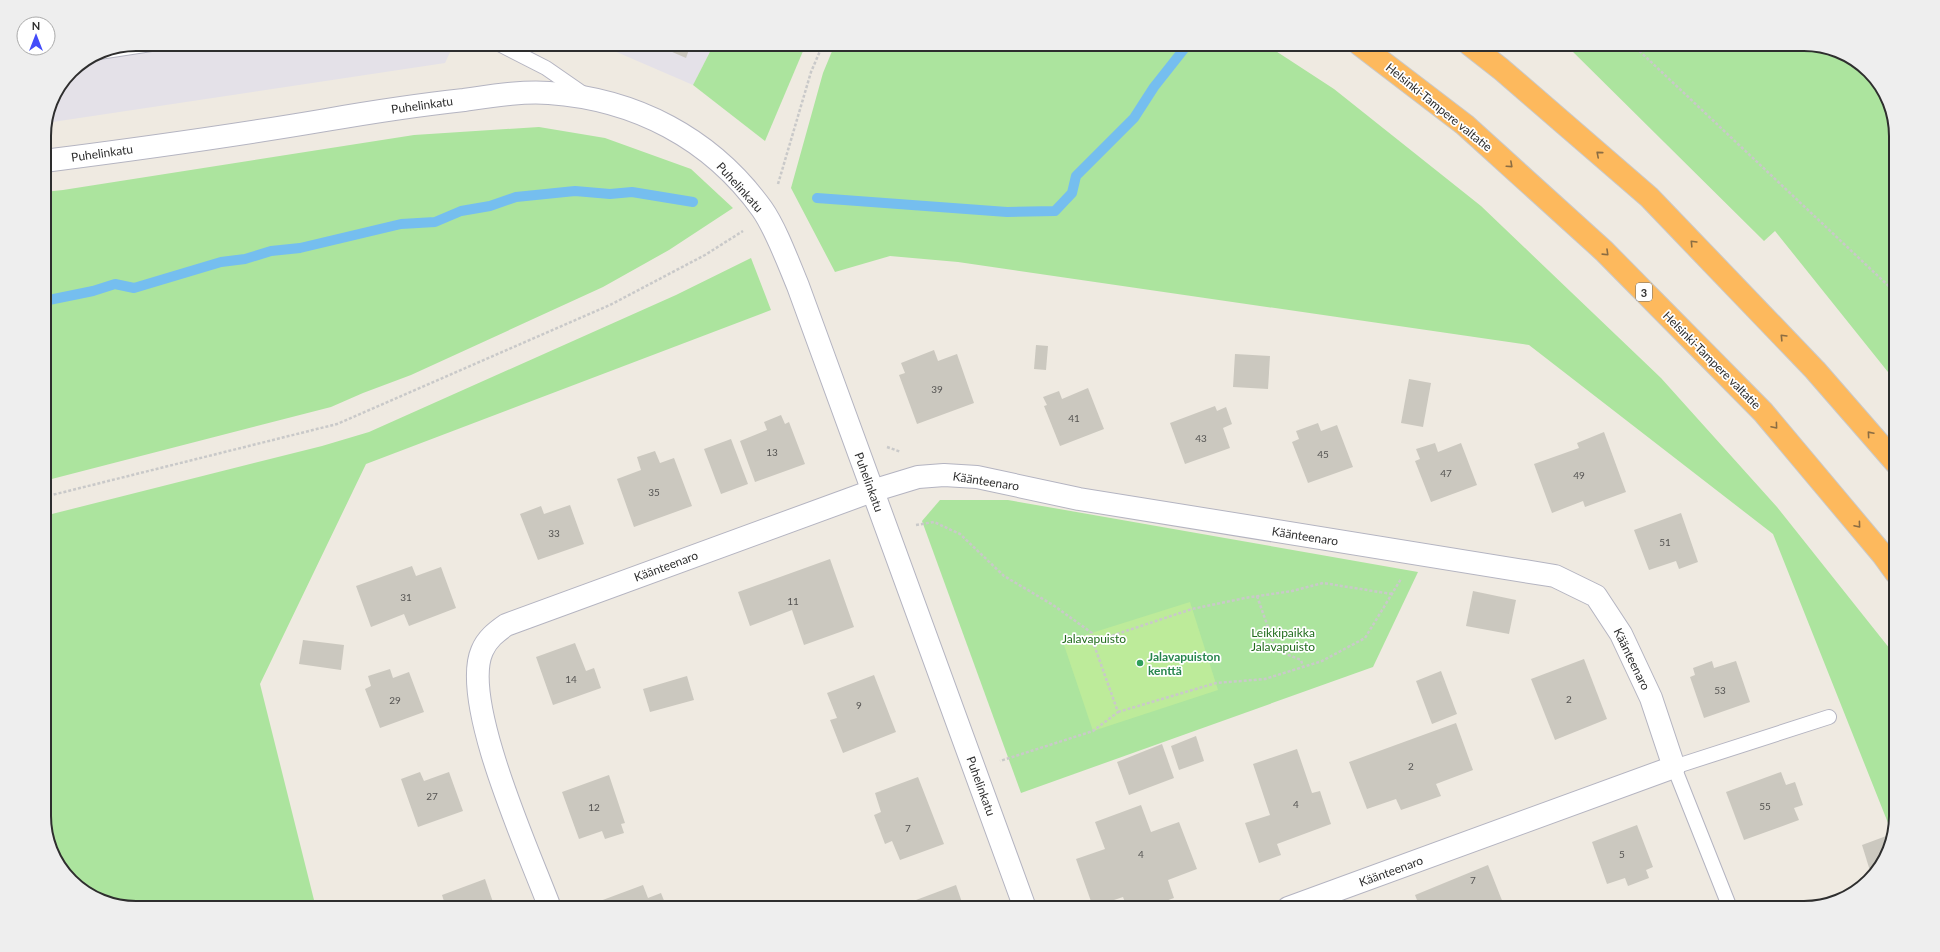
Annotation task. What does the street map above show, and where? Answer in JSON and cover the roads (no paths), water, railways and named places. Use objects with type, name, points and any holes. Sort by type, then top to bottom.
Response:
[{"type":"highway","name":"Helsinki-Tampere valtatie","points":[[1368,51],[1465,124],[1604,251],[1763,412],[1889,563]]},
{"type":"highway","points":[[1478,51],[1501,69],[1649,197],[1815,370],[1889,455]]},
{"type":"street","name":"Puhelinkatu","points":[[51,160],[291,126],[402,107],[501,95],[547,93],[588,97],[629,108],[661,122],[708,152],[730,172],[762,210],[798,286],[1022,901]]},
{"type":"street","name":"Käänteenaro","points":[[547,901],[500,776],[482,718],[478,695],[478,670],[482,652],[489,638],[506,624],[872,491],[918,477],[944,475],[977,477],[1079,499],[1555,576],[1596,596],[1621,634],[1651,698],[1674,768],[1307,901]]},
{"type":"lane","points":[[513,51],[546,68],[588,97]]},
{"type":"lane","points":[[1674,768],[1829,717]]},
{"type":"lane","name":"Käänteenaro","points":[[1674,768],[1727,901]]},
{"type":"waterway","points":[[817,198],[1007,212],[1055,211],[1072,193],[1076,176],[1134,118],[1154,87],[1182,51]]},
{"type":"waterway","points":[[51,300],[93,291],[115,284],[134,288],[221,262],[245,259],[271,251],[300,248],[401,224],[435,222],[461,211],[490,206],[516,197],[575,191],[610,194],[632,192],[693,202]]},
{"type":"place","name":"Jalavapuiston kenttä","points":[[1140,663]]},
{"type":"park label","name":"Jalavapuisto","points":[[1094,638]]},
{"type":"park label","name":"Leikkipaikka Jalavapuisto","points":[[1283,639]]}]
